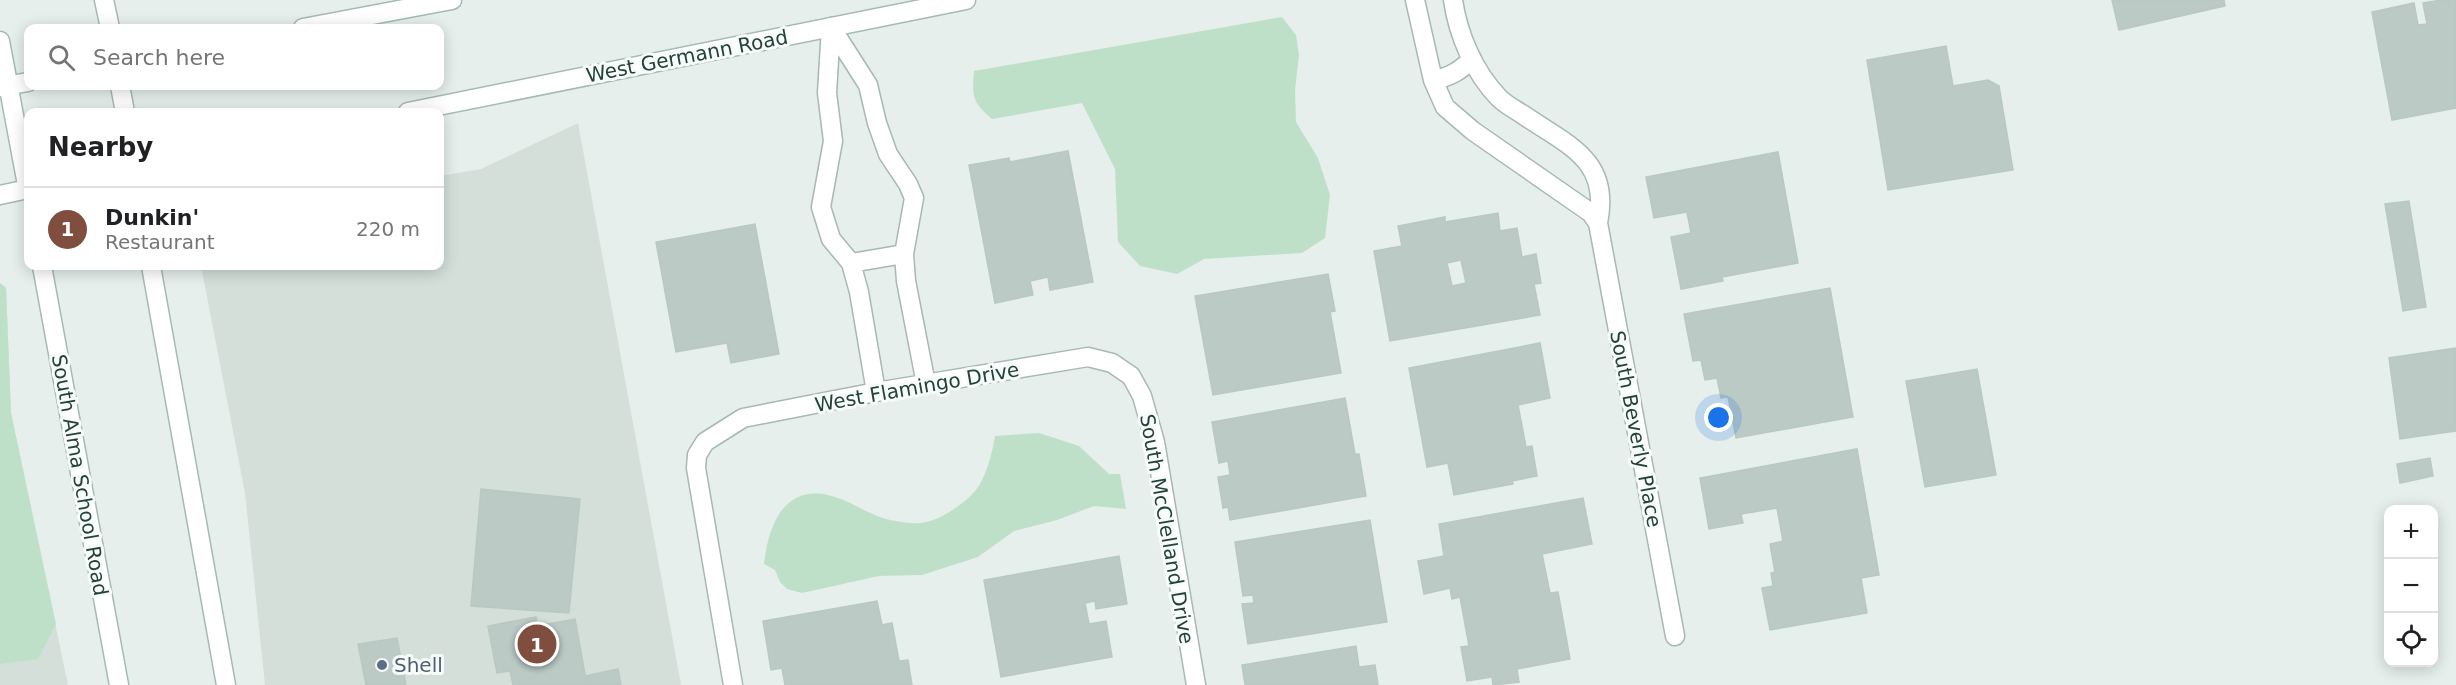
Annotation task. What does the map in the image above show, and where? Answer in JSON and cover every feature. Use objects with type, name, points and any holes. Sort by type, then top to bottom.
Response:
[{"type":"street","points":[[104,0],[109,24]]},
{"type":"street","points":[[324,24],[452,0]]},
{"type":"street","name":"West Germann Road","points":[[428,108],[966,0]]},
{"type":"street","points":[[1414,0],[1433,80],[1445,107],[1594,218]]},
{"type":"street","name":"South Beverly Place","points":[[1453,0],[1465,44],[1472,59],[1500,99],[1578,152],[1594,168],[1599,182],[1600,197],[1594,218],[1675,636]]},
{"type":"street","points":[[831,27],[868,86],[877,123],[888,154],[908,184],[914,198],[904,254],[906,281],[926,384]]},
{"type":"street","points":[[831,27],[827,93],[833,141],[822,207],[831,239],[851,263],[859,292],[876,392]]},
{"type":"street","points":[[0,41],[4,86],[24,173]]},
{"type":"street","points":[[1433,80],[1448,78],[1472,59]]},
{"type":"street","points":[[4,86],[24,83]]},
{"type":"street","points":[[121,90],[124,108]]},
{"type":"street","points":[[0,195],[24,191]]},
{"type":"street","points":[[851,263],[904,254]]},
{"type":"street","name":"South Alma School Road","points":[[43,270],[119,685]]},
{"type":"street","points":[[152,270],[226,685]]},
{"type":"street","name":"West Flamingo Drive","points":[[733,685],[696,468],[698,455],[705,442],[743,418],[876,392],[1088,357],[1112,363],[1131,376]]},
{"type":"street","name":"South McClelland Drive","points":[[1131,376],[1142,396],[1155,442],[1196,685]]},
{"type":"shaded area","points":[[578,123],[681,685],[265,685],[245,493],[202,270],[444,270],[444,175],[481,169]]},
{"type":"shaded area","points":[[0,283],[6,288],[11,413],[68,685],[0,685]]},
{"type":"green space","points":[[1282,17],[1296,35],[1299,55],[1295,90],[1296,122],[1318,158],[1330,195],[1325,238],[1302,253],[1204,259],[1177,274],[1140,266],[1118,242],[1115,169],[1082,103],[992,119],[980,108],[975,98],[974,71]]},
{"type":"green space","points":[[0,283],[6,288],[11,413],[56,624],[38,659],[0,664]]},
{"type":"green space","points":[[1039,433],[1079,446],[1109,474],[1120,474],[1126,509],[1094,506],[1057,520],[1014,531],[978,557],[922,575],[879,576],[802,593],[787,589],[780,582],[775,570],[764,564],[774,523],[789,503],[800,496],[828,495],[887,519],[911,523],[928,522],[953,510],[975,491],[983,479],[995,436]]},
{"type":"building","points":[[2112,0],[2224,0],[2225,6],[2119,30]]},
{"type":"building","points":[[2456,0],[2456,108],[2392,120],[2372,12],[2414,3],[2418,25],[2427,24],[2423,3]]},
{"type":"building","points":[[1946,46],[1953,86],[1988,80],[1999,86],[2013,170],[1888,190],[1867,60]]},
{"type":"building","points":[[1068,151],[1093,282],[1050,290],[1048,277],[1030,281],[1033,295],[995,303],[969,165],[1009,158],[1010,162]]},
{"type":"building","points":[[1778,152],[1798,263],[1722,277],[1723,281],[1681,289],[1671,237],[1691,233],[1687,212],[1654,218],[1646,177]]},
{"type":"building","points":[[2409,201],[2426,307],[2403,311],[2385,204]]},
{"type":"building","points":[[1498,213],[1500,231],[1517,228],[1522,257],[1536,254],[1541,283],[1534,284],[1540,315],[1390,341],[1374,251],[1402,246],[1398,226],[1445,217],[1445,222]],"holes":[[[1461,260],[1466,283],[1452,286],[1447,263]]]},
{"type":"building","points":[[755,224],[779,354],[731,363],[727,343],[676,352],[656,242]]},
{"type":"building","points":[[1328,274],[1335,311],[1330,312],[1341,373],[1213,395],[1195,296]]},
{"type":"building","points":[[1830,288],[1853,417],[1736,438],[1728,397],[1721,398],[1717,378],[1705,380],[1701,360],[1693,361],[1684,314]]},
{"type":"building","points":[[1540,343],[1550,398],[1518,405],[1526,447],[1532,446],[1537,476],[1512,481],[1513,484],[1454,495],[1448,463],[1427,467],[1409,368]]},
{"type":"building","points":[[2456,348],[2456,431],[2400,439],[2389,358]]},
{"type":"building","points":[[1977,369],[1996,475],[1925,487],[1906,381]]},
{"type":"building","points":[[1345,398],[1355,454],[1359,454],[1366,496],[1230,520],[1228,507],[1223,508],[1218,477],[1230,475],[1228,461],[1219,463],[1212,422]]},
{"type":"building","points":[[1857,449],[1879,575],[1861,578],[1867,613],[1770,630],[1762,588],[1773,586],[1771,573],[1775,572],[1770,544],[1783,541],[1777,508],[1741,514],[1743,523],[1709,529],[1700,478]]},
{"type":"building","points":[[2430,458],[2433,476],[2400,483],[2397,464]]},
{"type":"building","points":[[481,489],[580,499],[569,613],[471,606]]},
{"type":"building","points":[[1583,498],[1592,544],[1542,554],[1550,593],[1558,592],[1570,659],[1517,669],[1519,682],[1493,685],[1492,677],[1467,681],[1461,647],[1469,646],[1460,597],[1452,599],[1450,588],[1424,594],[1418,561],[1444,556],[1439,524]]},
{"type":"building","points":[[1370,520],[1387,622],[1248,644],[1242,604],[1254,603],[1253,595],[1243,596],[1235,542]]},
{"type":"building","points":[[1119,556],[1127,604],[1096,609],[1095,601],[1085,603],[1089,624],[1106,621],[1112,657],[1001,677],[984,580]]},
{"type":"building","points":[[877,601],[882,625],[892,623],[899,661],[908,660],[912,685],[785,685],[782,668],[771,670],[763,621]]},
{"type":"building","points":[[536,617],[537,626],[575,619],[587,685],[513,685],[510,671],[497,673],[488,626]]},
{"type":"building","name":"Shell","points":[[397,638],[406,685],[366,685],[358,644]]},
{"type":"building","points":[[1356,646],[1359,667],[1375,665],[1378,685],[1245,685],[1242,665]]},
{"type":"building","points":[[618,669],[621,685],[587,685],[585,676]]},
{"type":"place","name":"Dunkin'","points":[[537,644]]},
{"type":"place","name":"Shell","points":[[382,665]]}]
